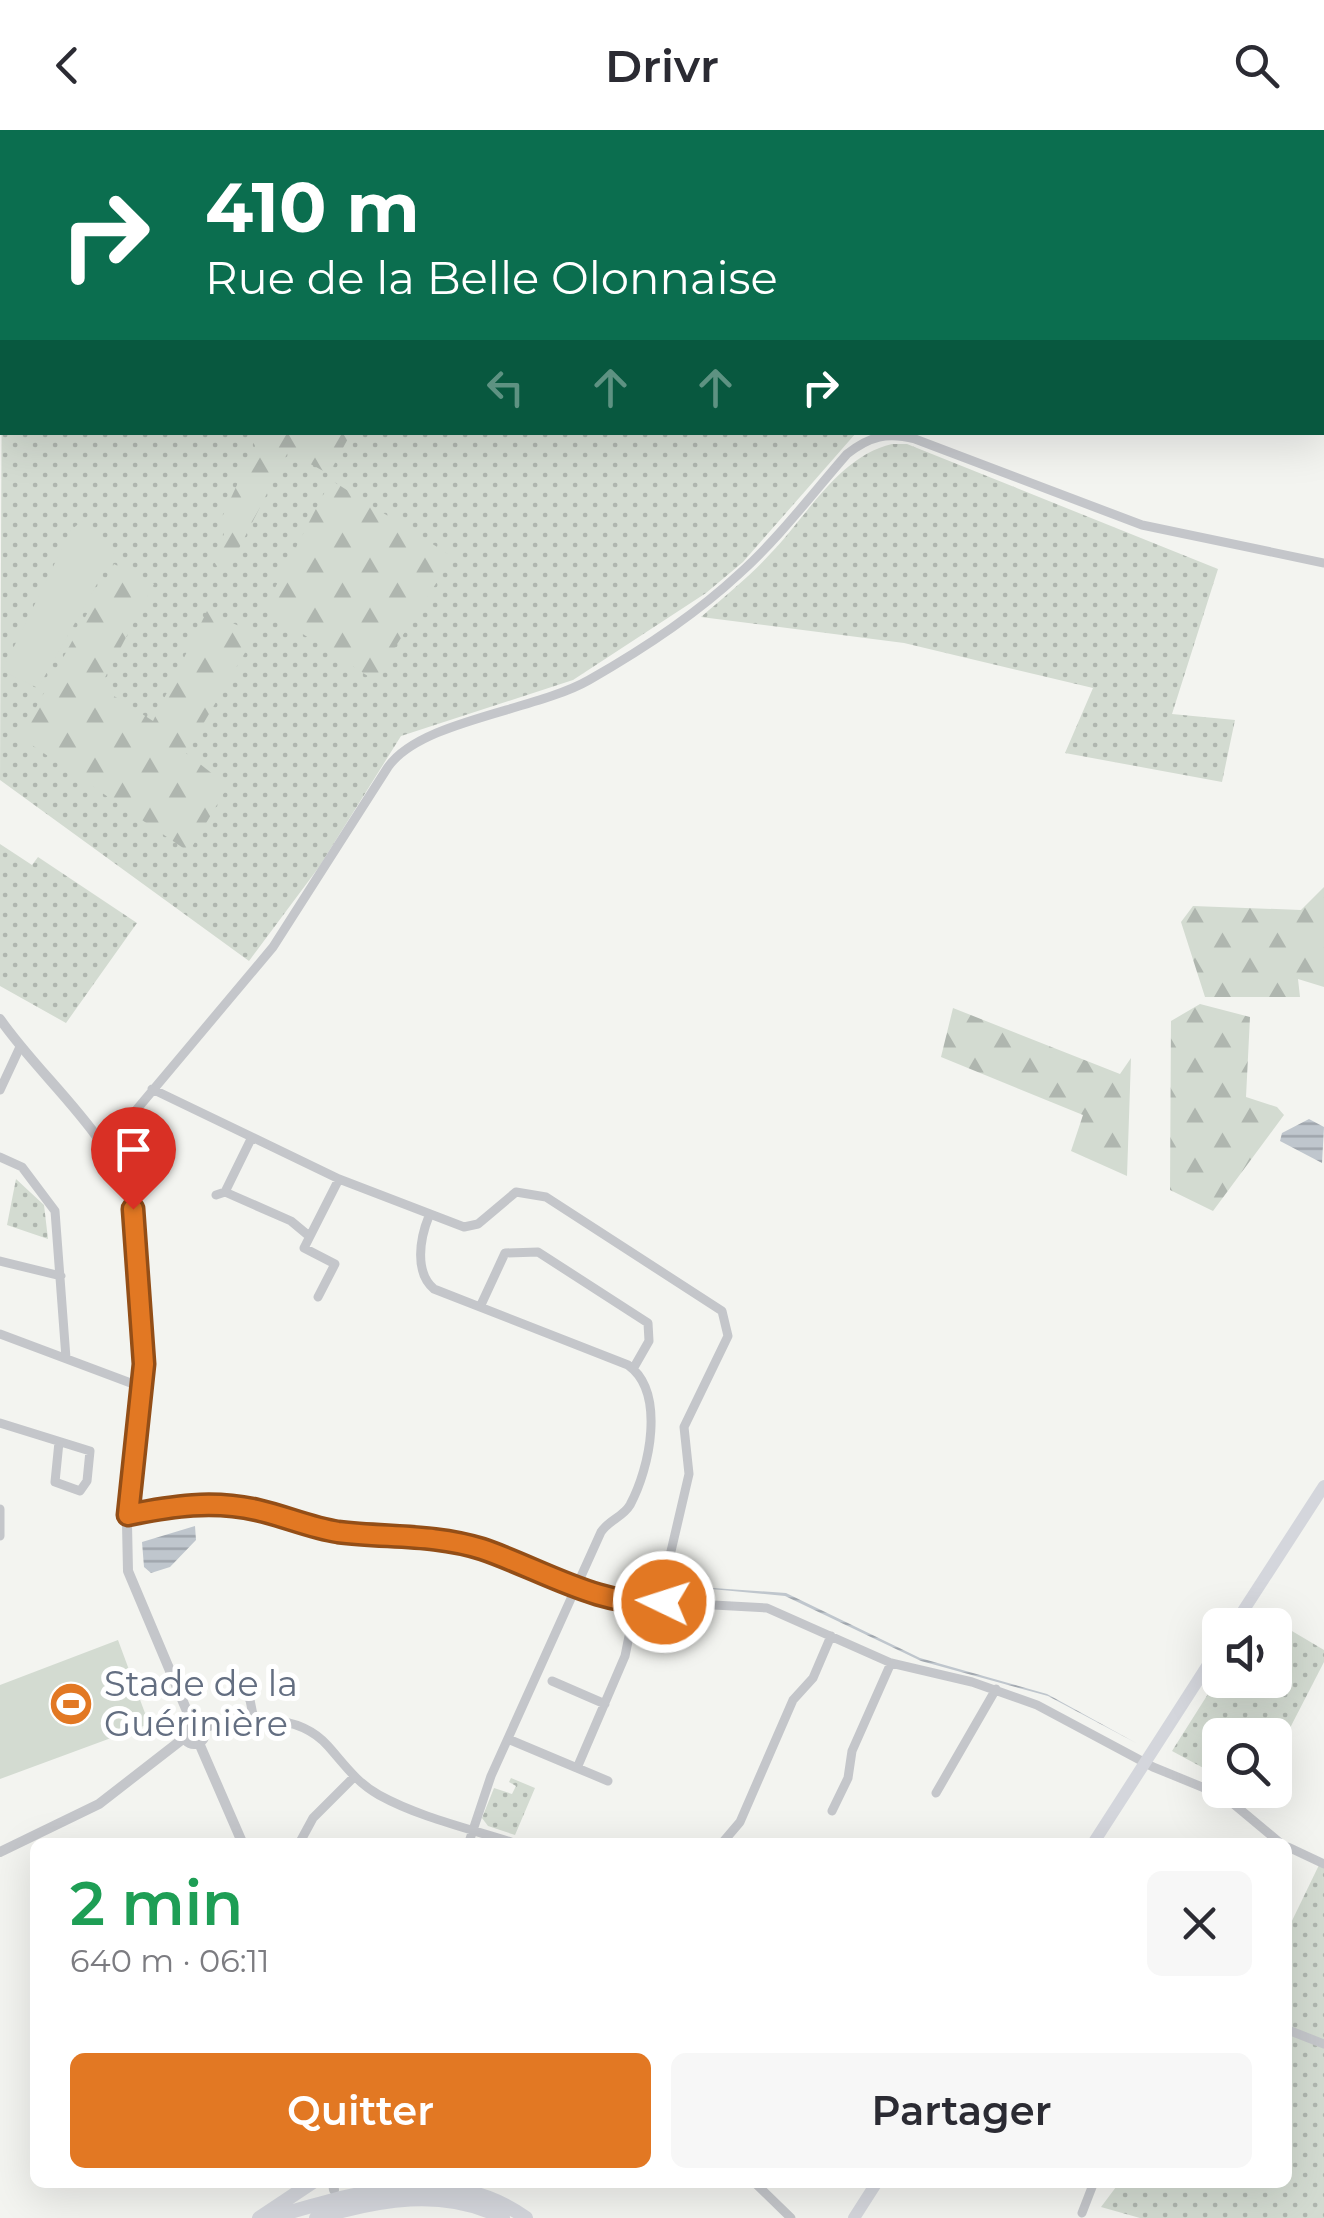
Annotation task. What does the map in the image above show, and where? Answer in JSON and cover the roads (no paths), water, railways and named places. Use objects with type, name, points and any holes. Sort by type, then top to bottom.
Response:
[{"type":"main road","points":[[1245,1608],[1324,1486]]},
{"type":"main road","points":[[1097,1838],[1202,1674]]},
{"type":"main road","points":[[259,2218],[305,2188]]},
{"type":"main road","points":[[270,2218],[380,2191],[414,2188]]},
{"type":"main road","points":[[448,2188],[471,2192],[526,2218]]},
{"type":"main road","points":[[854,2218],[873,2188]]},
{"type":"main road","points":[[377,2218],[380,2191]]},
{"type":"main road","points":[[316,2218],[354,2207],[380,2191],[452,2200],[502,2218]]},
{"type":"main road","points":[[354,2207],[370,2218]]},
{"type":"street","points":[[106,1146],[273,947],[388,767],[405,748],[440,732],[528,706],[591,679],[740,573],[847,454],[882,435]]},
{"type":"street","points":[[900,435],[1154,529],[1324,562]]},
{"type":"street","points":[[0,1019],[106,1146],[127,1185],[133,1209],[144,1388],[126,1550],[132,1585],[192,1723],[204,1728],[254,1720],[292,1723],[312,1732],[354,1777],[379,1795],[471,1838],[475,1814],[602,1532],[630,1503],[646,1456],[651,1401],[646,1382],[633,1369],[427,1283],[421,1239],[429,1216]]},
{"type":"street","points":[[0,1090],[20,1047]]},
{"type":"street","points":[[152,1088],[339,1179],[429,1216],[472,1226],[516,1192],[534,1192],[722,1311],[728,1336],[684,1428],[688,1474],[665,1577],[664,1602]]},
{"type":"street","points":[[252,1137],[220,1194],[291,1221],[309,1236]]},
{"type":"street","points":[[0,1157],[22,1168],[51,1201],[66,1358]]},
{"type":"street","points":[[318,1296],[335,1264],[304,1248],[339,1179]]},
{"type":"street","points":[[480,1307],[505,1253],[538,1252],[648,1323],[649,1341],[633,1369]]},
{"type":"street","points":[[0,1260],[61,1276]]},
{"type":"street","points":[[0,1334],[144,1388]]},
{"type":"street","points":[[0,1423],[90,1451],[87,1482],[80,1491],[58,1487],[55,1482],[60,1442]]},
{"type":"street","points":[[128,1515],[190,1504],[223,1504],[336,1532],[456,1542],[636,1602],[768,1608],[891,1663],[996,1689],[1224,1796],[1275,1838]]},
{"type":"street","points":[[0,1509],[0,1536]]},
{"type":"street","points":[[577,1768],[625,1656],[636,1602]]},
{"type":"street","points":[[726,1838],[740,1822],[793,1700],[813,1678],[831,1636]]},
{"type":"street","points":[[832,1811],[848,1778],[852,1751],[891,1663]]},
{"type":"street","points":[[552,1681],[605,1704]]},
{"type":"street","points":[[238,1684],[250,1700],[254,1720]]},
{"type":"street","points":[[936,1793],[996,1689]]},
{"type":"street","points":[[184,1738],[184,1730],[192,1723]]},
{"type":"street","points":[[204,1728],[199,1743],[240,1838]]},
{"type":"street","points":[[184,1738],[199,1743]]},
{"type":"street","points":[[0,1852],[99,1804],[184,1738]]},
{"type":"street","points":[[508,1738],[608,1781]]},
{"type":"street","points":[[302,1838],[313,1818],[354,1777]]},
{"type":"street","points":[[1292,1849],[1324,1864]]},
{"type":"street","points":[[1292,2032],[1324,2044]]},
{"type":"street","points":[[760,2188],[791,2218]]},
{"type":"street","points":[[1080,2216],[1092,2188]]},
{"type":"place","name":"Stade de la Guérinière","points":[[71,1704]]}]
